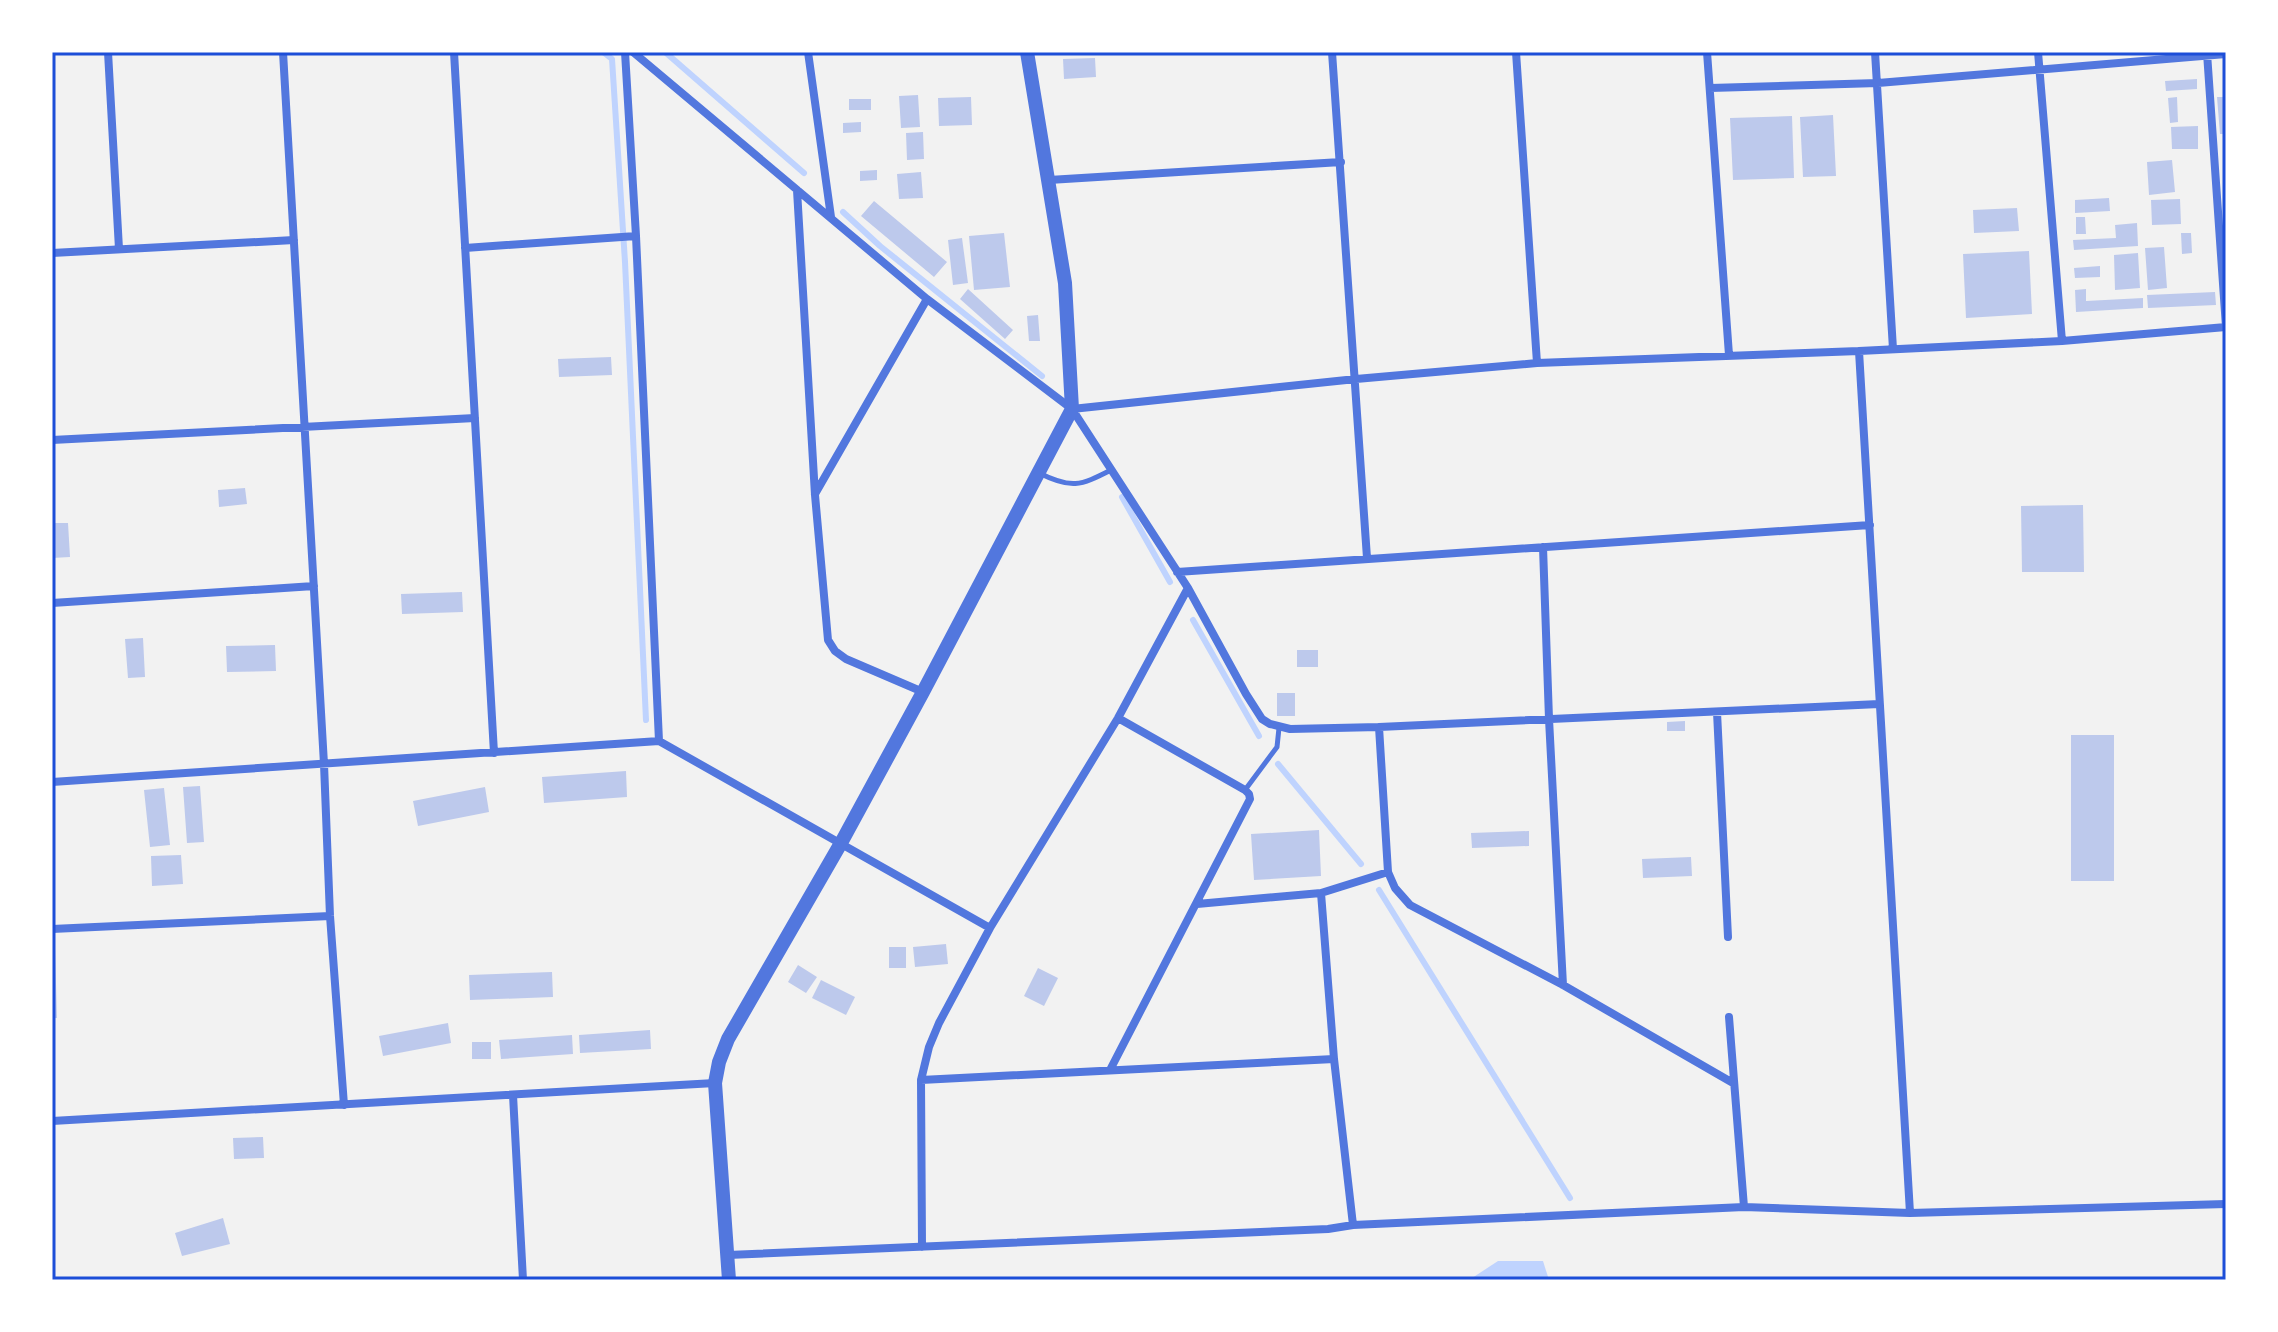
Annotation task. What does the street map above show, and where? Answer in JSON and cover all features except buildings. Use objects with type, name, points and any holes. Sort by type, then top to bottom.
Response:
[{"type":"street","points":[[108,52],[119,249]]},
{"type":"street","points":[[283,52],[330,916],[344,1105]]},
{"type":"street","points":[[454,52],[494,753]]},
{"type":"street","points":[[625,52],[659,741]]},
{"type":"street","points":[[633,52],[927,299],[1072,409],[1188,588],[1262,719],[1279,728],[1379,727],[1879,704]]},
{"type":"street","points":[[808,52],[831,218]]},
{"type":"street","points":[[729,1280],[715,1083],[728,1039],[841,843],[1072,409],[1065,283],[1027,52]]},
{"type":"street","points":[[1332,52],[1367,558]]},
{"type":"street","points":[[1516,52],[1537,363]]},
{"type":"street","points":[[1707,52],[1729,355]]},
{"type":"street","points":[[1875,52],[1893,349]]},
{"type":"street","points":[[2038,52],[2062,341]]},
{"type":"street","points":[[1072,409],[1537,363],[2062,341],[2226,327],[2208,54]]},
{"type":"street","points":[[1710,88],[1878,83],[2226,54]]},
{"type":"street","points":[[1049,180],[1341,162]]},
{"type":"street","points":[[797,190],[815,495],[828,640],[835,651],[846,659],[923,692]]},
{"type":"street","points":[[465,248],[636,236]]},
{"type":"street","points":[[52,253],[294,240]]},
{"type":"street","points":[[815,495],[927,299]]},
{"type":"street","points":[[1859,351],[1910,1213]]},
{"type":"street","points":[[52,440],[475,418]]},
{"type":"street","points":[[1177,572],[1870,525]]},
{"type":"street","points":[[1543,547],[1563,985]]},
{"type":"street","points":[[52,603],[314,586]]},
{"type":"street","points":[[922,1247],[921,1080],[929,1047],[990,928],[1118,718],[1188,588]]},
{"type":"street","points":[[1717,712],[1728,937]]},
{"type":"street","points":[[1110,1070],[1248,804],[1249,794],[1118,718]]},
{"type":"street","points":[[1379,727],[1388,872],[1395,888],[1410,905],[1563,985],[1733,1083]]},
{"type":"street","points":[[52,782],[659,741],[990,928]]},
{"type":"street","points":[[1197,904],[1321,893],[1388,872]]},
{"type":"street","points":[[1321,893],[1334,1059],[1353,1225]]},
{"type":"street","points":[[52,929],[330,916]]},
{"type":"street","points":[[1729,1017],[1744,1207]]},
{"type":"street","points":[[921,1080],[1334,1059]]},
{"type":"street","points":[[52,1121],[715,1083]]},
{"type":"street","points":[[513,1095],[523,1280]]},
{"type":"street","points":[[728,1255],[1312,1230],[1353,1225],[1744,1207],[1910,1213],[2226,1204]]},
{"type":"lane","points":[[1038,473],[1061,484],[1073,484],[1092,480],[1111,470]]},
{"type":"lane","points":[[1245,790],[1277,747],[1279,728]]},
{"type":"water","points":[[1498,1261],[1543,1261],[1549,1280],[1469,1280]]},
{"type":"waterway","points":[[603,52],[612,59],[625,262],[646,720]]},
{"type":"waterway","points":[[665,52],[804,173]]},
{"type":"waterway","points":[[843,212],[880,246],[1042,376]]},
{"type":"waterway","points":[[1122,497],[1170,582]]},
{"type":"waterway","points":[[1193,620],[1259,736]]},
{"type":"waterway","points":[[1278,764],[1361,864]]},
{"type":"waterway","points":[[1379,890],[1570,1198]]}]
